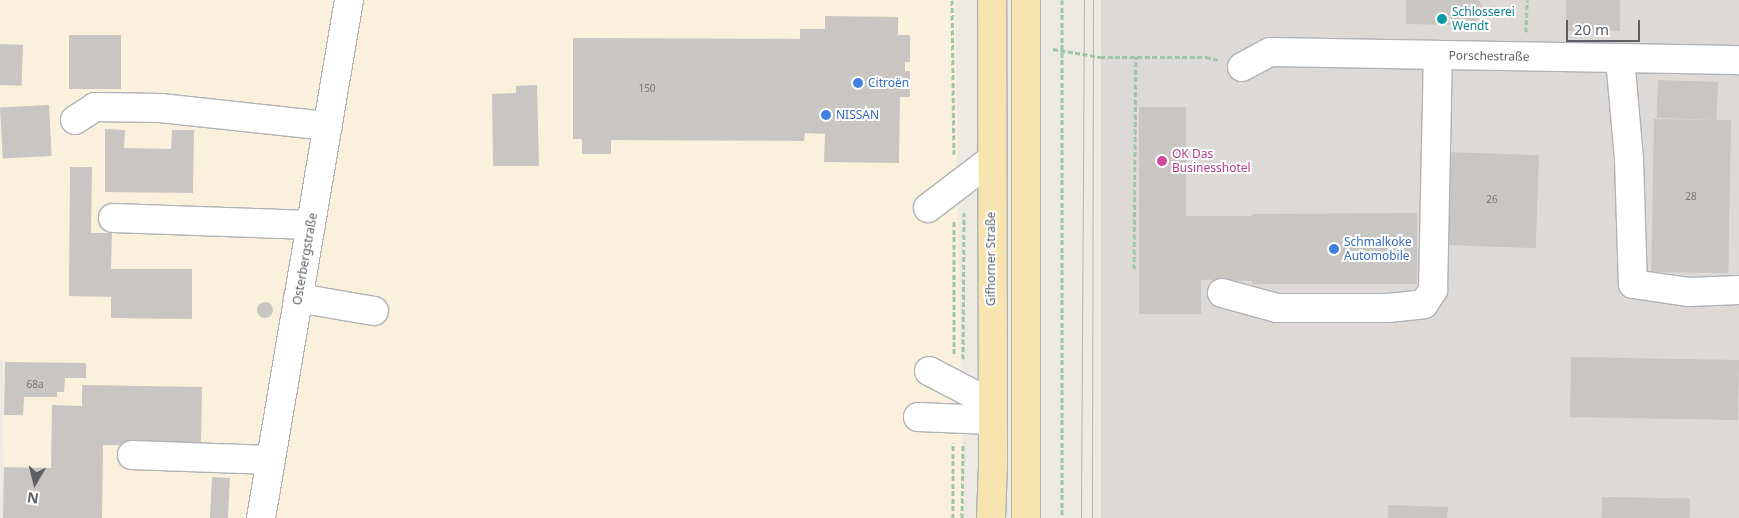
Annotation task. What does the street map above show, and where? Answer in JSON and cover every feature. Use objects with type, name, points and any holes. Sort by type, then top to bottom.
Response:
[{"type":"main road","name":"Gifhorner Straße","points":[[991,518],[992,0]]},
{"type":"main road","points":[[1026,0],[1026,518]]},
{"type":"street","name":"Osterbergstraße","points":[[261,518],[349,0]]},
{"type":"street","name":"Porschestraße","points":[[1242,67],[1270,52],[1739,60]]},
{"type":"street","points":[[1222,293],[1277,308],[1388,308],[1424,304],[1433,290],[1438,55]]},
{"type":"street","points":[[1620,58],[1629,159],[1633,284],[1689,292],[1739,290]]},
{"type":"street","points":[[74,120],[95,107],[152,108],[328,126]]},
{"type":"street","points":[[928,208],[991,160]]},
{"type":"street","points":[[112,218],[311,225]]},
{"type":"street","points":[[298,298],[374,311]]},
{"type":"street","points":[[929,371],[958,387],[992,412]]},
{"type":"street","points":[[918,417],[958,420],[992,412]]},
{"type":"street","points":[[132,455],[271,460]]},
{"type":"path","points":[[952,0],[959,183],[958,387]]},
{"type":"path","points":[[1062,0],[1062,518]]},
{"type":"path","points":[[1053,49],[1100,57],[1206,57],[1242,67]]},
{"type":"path","points":[[1134,269],[1136,57]]},
{"type":"path","points":[[958,387],[959,183]]},
{"type":"path","points":[[953,518],[958,420]]},
{"type":"path","points":[[958,420],[962,518]]},
{"type":"shaded area","points":[[0,0],[955,0],[963,518],[4,518],[3,360],[0,359]]},
{"type":"shaded area","points":[[1101,0],[1739,0],[1739,518],[1101,518]]},
{"type":"building","name":"Schlosserei Wendt","points":[[1406,0],[1479,0],[1481,14],[1473,25],[1461,30],[1461,25],[1406,24]]},
{"type":"building","points":[[1566,0],[1620,0],[1620,31],[1566,31]]},
{"type":"building","points":[[825,16],[898,17],[898,35],[910,35],[910,62],[905,62],[905,71],[910,71],[910,97],[900,97],[899,163],[824,162],[825,134],[805,133],[804,141],[611,140],[611,154],[582,154],[582,139],[573,139],[573,38],[800,39],[800,29],[825,29]]},
{"type":"building","points":[[69,35],[121,35],[121,89],[69,89]]},
{"type":"building","points":[[0,44],[23,45],[22,86],[0,85]]},
{"type":"building","points":[[1658,80],[1718,82],[1717,120],[1657,118]]},
{"type":"building","points":[[537,85],[539,166],[493,166],[492,94],[516,93],[516,86]]},
{"type":"building","points":[[49,105],[52,156],[3,158],[0,108]]},
{"type":"building","points":[[1139,107],[1186,107],[1186,216],[1417,213],[1417,284],[1252,284],[1252,281],[1201,280],[1201,314],[1139,314]]},
{"type":"building","points":[[1654,119],[1731,120],[1728,273],[1651,272]]},
{"type":"building","points":[[105,129],[125,130],[124,148],[171,149],[172,130],[194,130],[193,193],[105,192]]},
{"type":"building","points":[[1447,152],[1539,155],[1536,248],[1444,245]]},
{"type":"building","points":[[70,167],[92,167],[91,233],[112,233],[111,269],[192,269],[192,319],[111,318],[111,297],[69,296]]},
{"type":"building","points":[[262,302],[268,302],[273,307],[271,316],[262,318],[257,313],[257,307]]},
{"type":"building","points":[[1571,357],[1739,360],[1738,420],[1570,417]]},
{"type":"building","points":[[5,362],[86,363],[86,378],[65,378],[64,392],[57,392],[57,397],[24,397],[23,415],[4,415]]},
{"type":"building","points":[[82,385],[202,387],[201,447],[103,445],[102,518],[3,518],[4,467],[51,468],[52,405],[82,406]]},
{"type":"building","points":[[212,477],[230,478],[228,518],[210,518]]},
{"type":"building","points":[[1602,497],[1690,499],[1690,518],[1602,518]]},
{"type":"building","points":[[1388,505],[1448,507],[1447,518],[1388,518]]},
{"type":"tram line","points":[[1081,518],[1084,0]]},
{"type":"tram line","points":[[1092,518],[1093,0]]},
{"type":"place","name":"Schlosserei Wendt","points":[[1442,19]]},
{"type":"place","name":"Citroën","points":[[858,83]]},
{"type":"place","name":"NISSAN","points":[[826,115]]},
{"type":"place","name":"OK Das Businesshotel","points":[[1162,161]]},
{"type":"place","name":"Schmalkoke Automobile","points":[[1334,249]]}]
